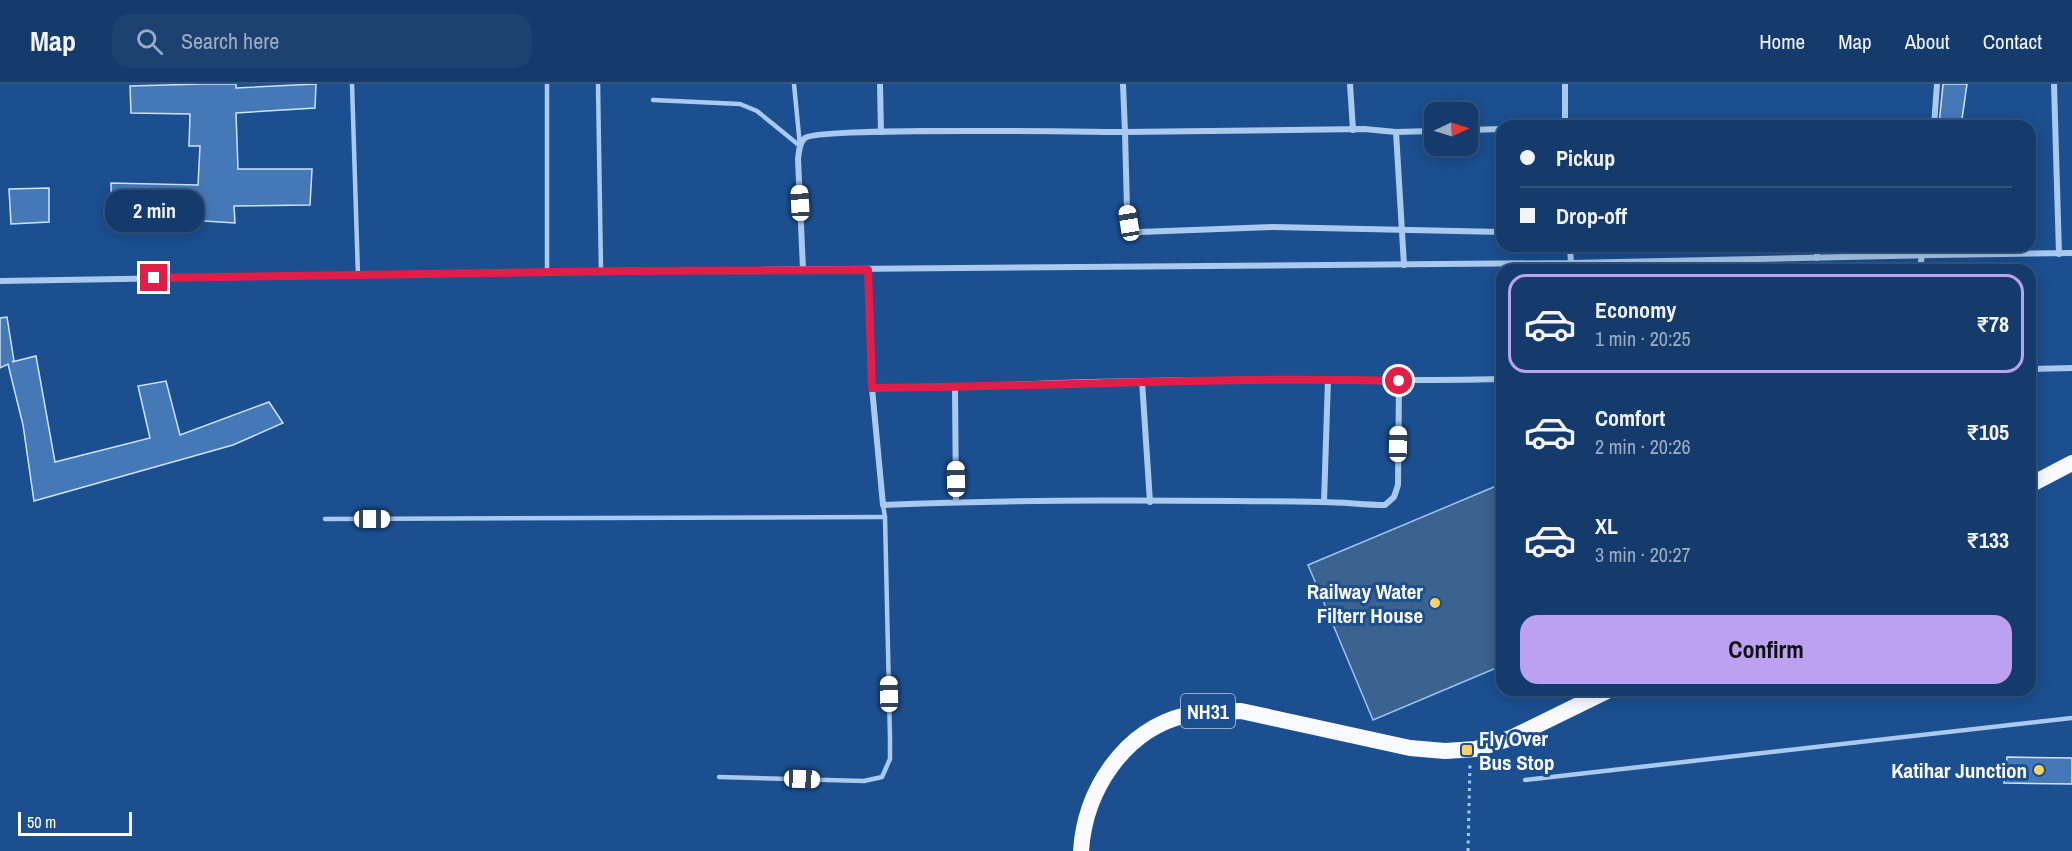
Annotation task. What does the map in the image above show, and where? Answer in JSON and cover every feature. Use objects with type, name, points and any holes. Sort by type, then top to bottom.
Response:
[{"type":"highway","points":[[2036,482],[2072,463]]},
{"type":"highway","name":"NH31","points":[[1082,851],[1086,816],[1096,790],[1109,768],[1139,737],[1185,715],[1214,711],[1241,711],[1410,748],[1445,751],[1476,749],[1511,738],[1597,696]]},
{"type":"street","points":[[880,84],[881,132]]},
{"type":"street","points":[[1123,84],[1127,208],[1132,229],[1140,232],[1273,227],[1496,232]]},
{"type":"street","points":[[1350,84],[1353,129]]},
{"type":"street","points":[[1565,84],[1565,120]]},
{"type":"street","points":[[1934,120],[1937,84]]},
{"type":"street","points":[[2054,84],[2059,254]]},
{"type":"street","points":[[803,269],[798,159],[800,146],[805,138],[815,134],[1353,129],[1424,131]]},
{"type":"street","points":[[1478,130],[1496,129]]},
{"type":"street","points":[[1396,132],[1404,266]]},
{"type":"street","points":[[1570,252],[1571,263]]},
{"type":"street","points":[[1817,252],[1817,258]]},
{"type":"street","points":[[1921,264],[1922,252]]},
{"type":"street","points":[[1515,264],[2072,254]]},
{"type":"street","points":[[0,281],[264,276],[358,277],[601,271],[1496,264]]},
{"type":"street","points":[[868,270],[872,388],[883,505],[956,502],[1324,502],[1385,505],[1394,497],[1398,484],[1399,381]]},
{"type":"street","points":[[2036,369],[2072,369]]},
{"type":"street","points":[[1324,502],[1328,379]]},
{"type":"street","points":[[872,388],[955,388],[1142,381],[1496,379]]},
{"type":"street","points":[[1142,381],[1150,502]]},
{"type":"street","points":[[955,388],[956,502]]},
{"type":"lane","points":[[352,84],[358,277]]},
{"type":"lane","points":[[547,84],[548,272]]},
{"type":"lane","points":[[598,84],[601,271]]},
{"type":"lane","points":[[794,84],[800,146]]},
{"type":"lane","points":[[653,100],[740,104],[757,111],[800,146]]},
{"type":"lane","points":[[719,777],[864,781],[882,777],[890,759],[883,505]]},
{"type":"lane","points":[[325,519],[885,517]]},
{"type":"lane","points":[[1525,780],[2072,718]]},
{"type":"path","points":[[1468,851],[1470,783]]},
{"type":"water","points":[[1496,486],[1496,668],[1373,720],[1308,565]]},
{"type":"building","points":[[236,84],[236,88],[316,84],[315,108],[236,113],[238,169],[312,169],[310,205],[234,206],[235,223],[112,215],[111,183],[198,185],[200,146],[189,146],[190,114],[131,113],[130,86]]},
{"type":"building","points":[[1943,84],[1967,84],[1962,120],[1939,120]]},
{"type":"building","points":[[49,188],[49,222],[11,224],[9,189]]},
{"type":"building","points":[[7,317],[14,361],[12,362],[36,356],[55,462],[150,438],[138,386],[166,381],[180,435],[269,402],[283,423],[233,445],[34,501],[23,425],[8,364],[0,368],[0,318]]},
{"type":"building","name":"Katihar Junction","points":[[2007,757],[2072,758],[2072,784],[2004,783]]},
{"type":"place","name":"Railway Water Filterr House","points":[[1435,603]]},
{"type":"place","name":"Fly Over Bus Stop","points":[[1467,750]]},
{"type":"place","name":"Katihar Junction","points":[[2039,770]]},
{"type":"route","points":[[154,278],[868,270],[872,388],[955,388],[1142,381],[1328,379],[1399,381]]}]
